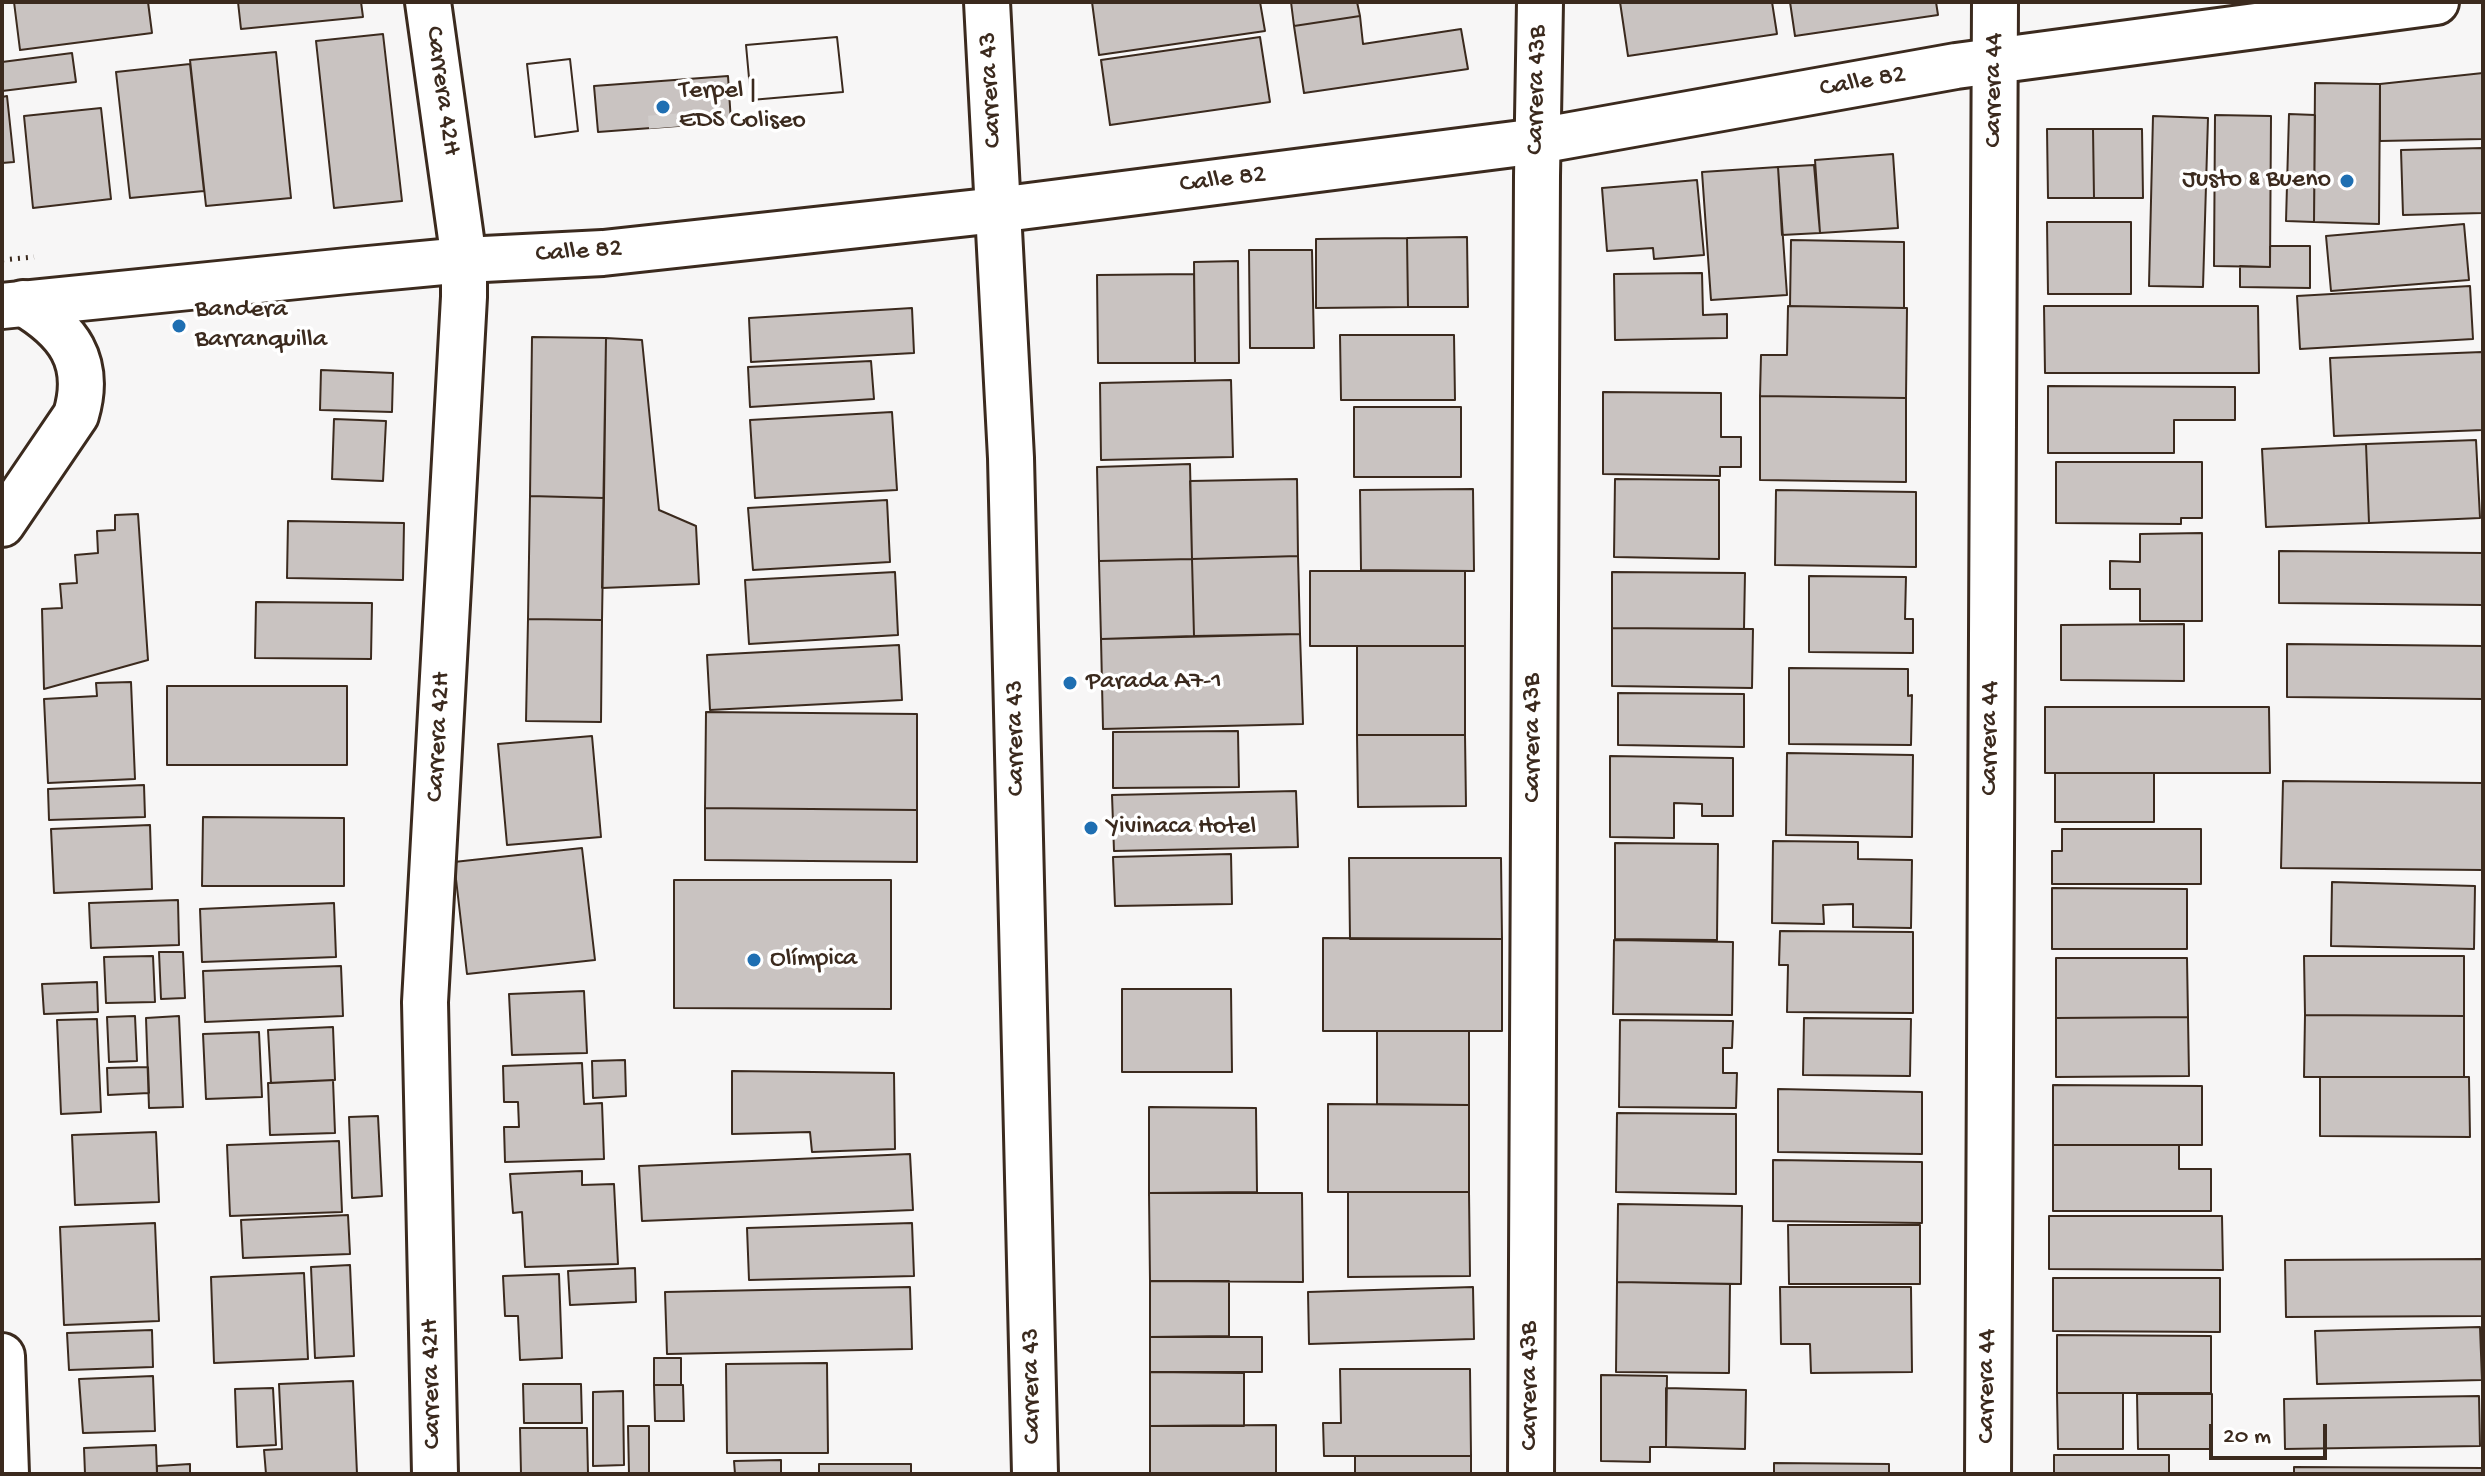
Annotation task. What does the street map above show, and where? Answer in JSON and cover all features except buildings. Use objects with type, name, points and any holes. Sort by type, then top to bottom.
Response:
[{"type":"street","name":"Carrera 42H","points":[[428,2],[464,260],[464,312],[425,1002],[435,1474]]},
{"type":"street","name":"Carrera 43","points":[[987,2],[1011,458],[1035,1474]]},
{"type":"street","name":"Carrera 43B","points":[[1531,1474],[1540,2]]},
{"type":"street","name":"Carrera 44","points":[[1988,1474],[1995,2]]},
{"type":"street","name":"Calle 82","points":[[12,304],[464,260],[603,253],[997,210],[1538,141],[1994,61],[2436,2]]},
{"type":"street","points":[[2,524],[76,415],[81,399],[74,349],[53,323],[12,304]]},
{"type":"street","points":[[2,1356],[6,1474]]},
{"type":"tunnel","points":[[670,114],[671,127]]},
{"type":"place","name":"Terpel | EDS Coliseo","points":[[663,107]]},
{"type":"place","name":"Justo & Bueno","points":[[2347,181]]},
{"type":"place","name":"Bandera Barranquilla","points":[[179,326]]},
{"type":"place","name":"Parada A7-1","points":[[1070,683]]},
{"type":"place","name":"Yivinaca Hotel","points":[[1091,828]]},
{"type":"place","name":"Olímpica","points":[[754,960]]}]
